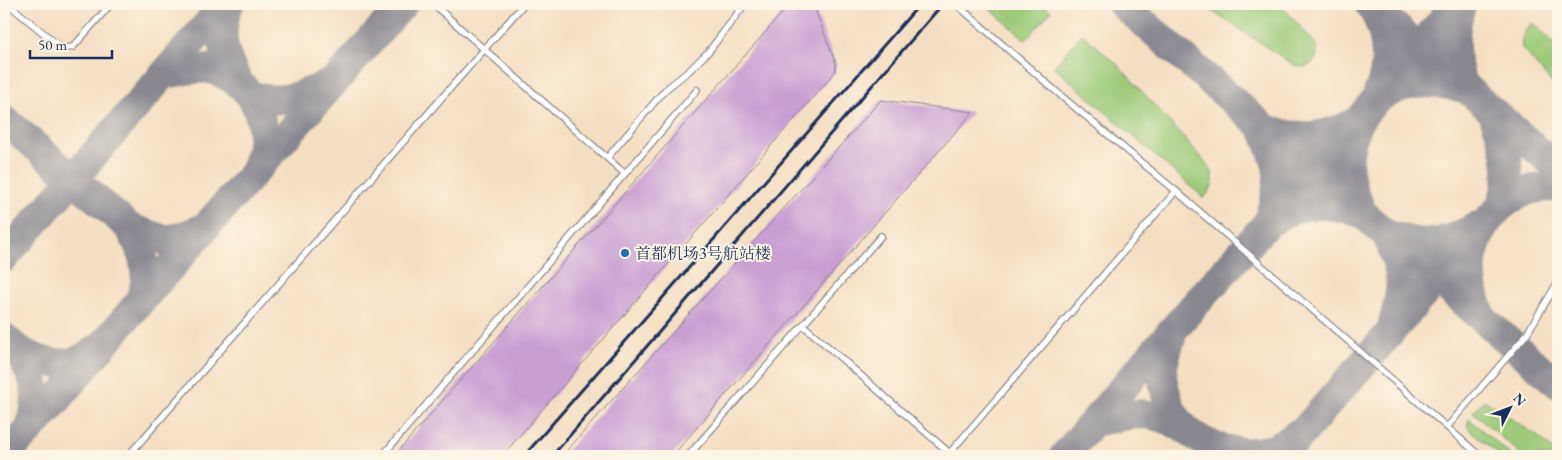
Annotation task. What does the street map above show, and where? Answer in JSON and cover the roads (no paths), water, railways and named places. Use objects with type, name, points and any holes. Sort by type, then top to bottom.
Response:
[{"type":"lane","points":[[8,4],[63,49],[73,47],[111,4]]},
{"type":"lane","points":[[433,4],[624,173]]},
{"type":"lane","points":[[128,456],[524,4]]},
{"type":"lane","points":[[607,158],[665,90],[698,63],[709,51],[745,4]]},
{"type":"lane","points":[[956,4],[1066,100],[1176,191],[1480,456]]},
{"type":"lane","points":[[1558,26],[1558,34]]},
{"type":"lane","points":[[382,456],[697,90]]},
{"type":"lane","points":[[803,325],[950,455],[1176,191]]},
{"type":"lane","points":[[688,456],[881,236]]},
{"type":"lane","points":[[1447,427],[1526,334],[1558,282]]},
{"type":"railway","points":[[524,456],[920,4]]},
{"type":"railway","points":[[552,456],[940,7]]},
{"type":"place","name":"首都机场3号航站楼","points":[[625,253]]}]
